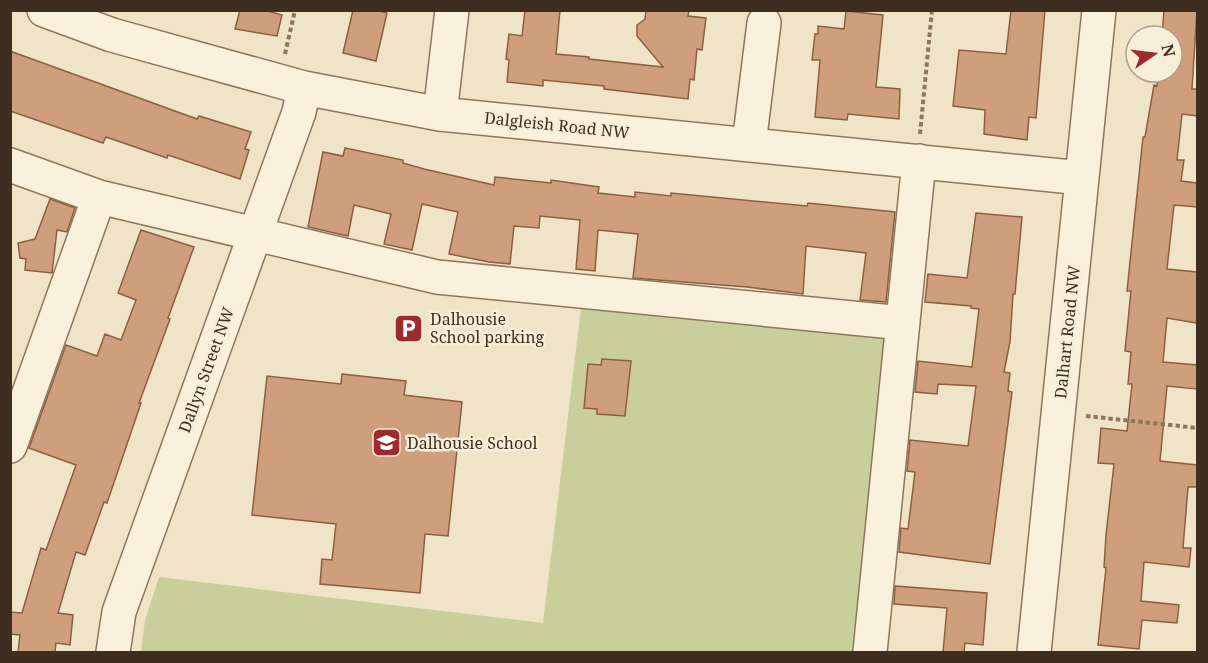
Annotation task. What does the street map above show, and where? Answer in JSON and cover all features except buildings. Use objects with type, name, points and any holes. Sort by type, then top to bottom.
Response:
[{"type":"street","name":"Dalgleish Road NW","points":[[44,10],[117,23],[304,88],[440,114],[1082,178]]},
{"type":"street","points":[[440,114],[452,10]]},
{"type":"street","name":"Dalhart Road NW","points":[[1034,652],[1099,10]]},
{"type":"street","points":[[749,144],[764,23]]},
{"type":"street","name":"Dallyn Street NW","points":[[113,652],[119,612],[299,112],[304,88]]},
{"type":"street","points":[[870,652],[920,161]]},
{"type":"street","points":[[10,165],[99,197],[437,277],[903,323]]},
{"type":"street","points":[[10,446],[99,197]]},
{"type":"path","points":[[284,57],[295,10]]},
{"type":"path","points":[[920,161],[919,144],[932,10]]},
{"type":"path","points":[[1082,415],[1197,428]]},
{"type":"green space","points":[[581,308],[891,337],[857,652],[141,652],[145,620],[159,577],[543,623]]},
{"type":"place","name":"Dalhousie School parking","points":[[409,328]]},
{"type":"place","name":"Dalhousie School","points":[[386,443]]}]
